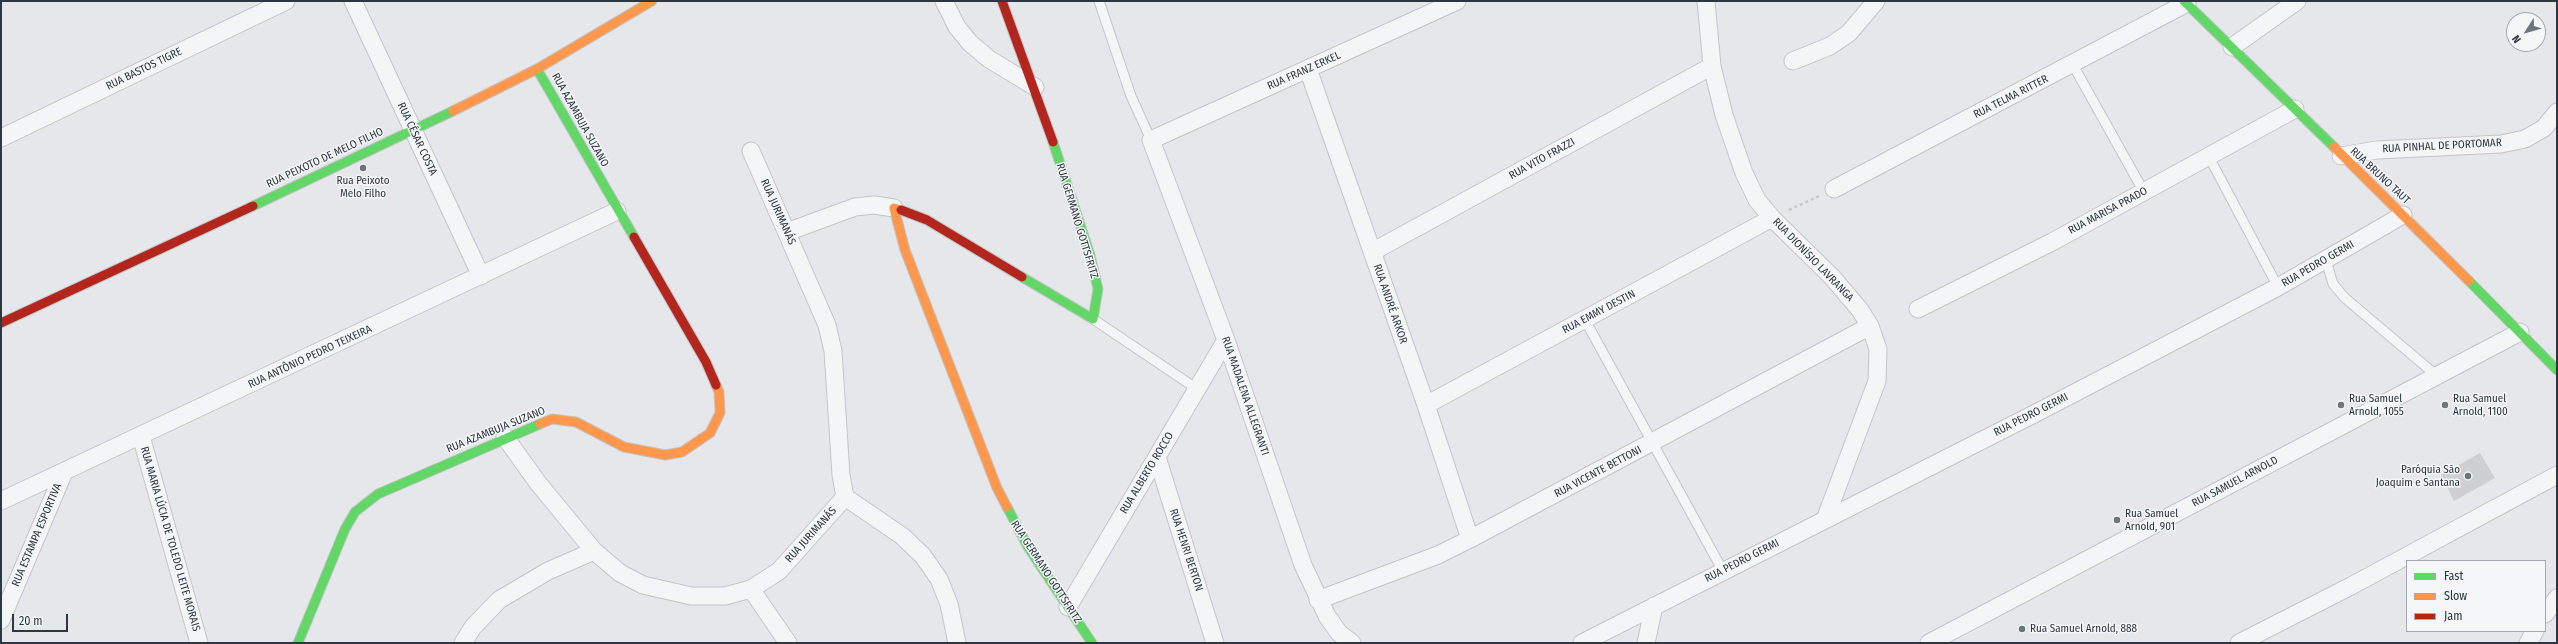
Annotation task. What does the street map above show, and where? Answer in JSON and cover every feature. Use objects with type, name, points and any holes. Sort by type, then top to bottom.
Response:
[{"type":"street","name":"RUA BASTOS TIGRE","points":[[1,138],[286,1]]},
{"type":"street","name":"RUA CÉSAR COSTA","points":[[353,1],[481,276]]},
{"type":"street","name":"RUA PEIXOTO DE MELO FILHO","points":[[1,324],[413,131],[537,69],[652,1]]},
{"type":"street","points":[[944,1],[957,27],[970,43],[989,59],[1035,87]]},
{"type":"street","name":"RUA GERMANO GOTTSFRITZ","points":[[1002,1],[1035,87],[1095,274],[1098,289],[1093,319]]},
{"type":"street","name":"RUA FRANZ ERKEL","points":[[1152,140],[1457,1]]},
{"type":"street","name":"RUA DIONÍSIO LAVRANGA","points":[[1706,1],[1712,66],[1724,115],[1744,173],[1757,200],[1772,218],[1832,277],[1860,310],[1870,326],[1878,349],[1877,381],[1826,517]]},
{"type":"street","points":[[1793,61],[1830,46],[1849,33],[1876,1]]},
{"type":"street","points":[[2232,47],[2297,1]]},
{"type":"street","name":"RUA BRUNO TAUT","points":[[2185,2],[2403,215],[2557,370]]},
{"type":"street","name":"RUA TELMA RITTER","points":[[1834,189],[2074,65],[2185,2]]},
{"type":"street","name":"RUA VITO FRAZZI","points":[[1372,252],[1712,66]]},
{"type":"street","name":"RUA AZAMBUJA SUZANO","points":[[298,643],[345,529],[355,512],[378,494],[505,437],[552,419],[576,422],[624,447],[665,455],[682,452],[698,443],[710,433],[720,413],[719,392],[706,362],[617,211],[537,69]]},
{"type":"street","name":"RUA ANDRÉ ARKOR","points":[[1308,69],[1426,405],[1470,540]]},
{"type":"street","name":"RUA MARISA PRADO","points":[[1918,309],[2144,192],[2295,109]]},
{"type":"street","name":"RUA PINHAL DE PORTOMAR","points":[[2341,156],[2377,150],[2501,144],[2525,139],[2544,128],[2557,112]]},
{"type":"street","name":"RUA MADALENA ALLEGRANTI","points":[[1152,140],[1226,340],[1285,516],[1318,600],[1339,633],[1352,643]]},
{"type":"street","name":"RUA JURIMANÁS","points":[[505,437],[538,483],[594,551],[620,573],[643,586],[691,596],[725,596],[751,589],[779,571],[845,497],[841,475],[833,351],[827,325],[788,232],[751,151]]},
{"type":"street","points":[[788,232],[855,207],[874,205],[894,208],[927,220],[1093,319]]},
{"type":"street","name":"RUA GERMANO GOTTSFRITZ","points":[[894,208],[905,250],[997,488],[1017,528],[1092,643]]},
{"type":"street","name":"RUA ANTÔNIO PEDRO TEIXEIRA","points":[[1,501],[617,211]]},
{"type":"street","name":"RUA PEDRO GERMI","points":[[1654,606],[1826,517],[2036,413],[2278,287],[2403,215]]},
{"type":"street","name":"RUA EMMY DESTIN","points":[[1426,405],[1772,218]]},
{"type":"street","name":"RUA VICENTE BETTONI","points":[[1318,600],[1438,555],[1470,540],[1654,443],[1870,326]]},
{"type":"street","name":"RUA SAMUEL ARNOLD","points":[[1929,643],[2520,332]]},
{"type":"street","name":"RUA ALBERTO ROCCO","points":[[1068,607],[1226,340]]},
{"type":"street","name":"RUA MARIA LÚCIA DE TOLEDO LEITE MORAIS","points":[[141,436],[199,643]]},
{"type":"street","name":"RUA HENRI BERTON","points":[[1157,457],[1215,643]]},
{"type":"street","name":"RUA ESTAMPA ESPORTIVA","points":[[1,620],[64,472]]},
{"type":"street","points":[[2239,643],[2351,586],[2557,475]]},
{"type":"street","points":[[845,497],[902,536],[923,556],[939,579],[949,604],[958,643]]},
{"type":"street","points":[[463,643],[473,627],[500,600],[548,571],[594,551]]},
{"type":"street","points":[[751,589],[788,643]]},
{"type":"street","points":[[2546,613],[2557,598]]},
{"type":"street","points":[[1582,643],[1654,606]]},
{"type":"street","points":[[1646,643],[1654,606]]},
{"type":"street","points":[[2528,643],[2534,632]]},
{"type":"lane","points":[[1099,1],[1131,96],[1152,140]]},
{"type":"lane","points":[[2074,65],[2144,192]]},
{"type":"lane","points":[[2209,157],[2278,287]]},
{"type":"lane","points":[[2326,260],[2333,284],[2345,298],[2437,376]]},
{"type":"lane","points":[[1093,319],[1197,389]]},
{"type":"lane","points":[[1585,320],[1654,443],[1723,571]]},
{"type":"path","points":[[1772,218],[1834,189]]},
{"type":"building","name":"Paróquia São Joaquim e Santana","points":[[2480,453],[2495,478],[2454,501],[2441,475]]},
{"type":"traffic: fast","points":[[2184,1],[2334,147]]},
{"type":"traffic: fast","points":[[537,69],[634,237]]},
{"type":"traffic: fast","points":[[253,206],[453,111]]},
{"type":"traffic: fast","points":[[1022,277],[1093,319],[1098,289],[1090,255],[1053,142]]},
{"type":"traffic: fast","points":[[2469,281],[2557,370]]},
{"type":"traffic: fast","points":[[298,643],[345,529],[355,512],[378,494],[540,424]]},
{"type":"traffic: fast","points":[[1007,507],[1028,547],[1092,643]]},
{"type":"traffic: slow","points":[[453,111],[537,69],[652,1]]},
{"type":"traffic: slow","points":[[2334,147],[2469,281]]},
{"type":"traffic: slow","points":[[901,210],[894,208],[905,250],[997,488],[1007,507]]},
{"type":"traffic: slow","points":[[540,424],[552,419],[576,422],[624,447],[665,455],[682,452],[710,433],[720,413],[719,392],[716,385]]},
{"type":"traffic: jam","points":[[1002,1],[1053,142]]},
{"type":"traffic: jam","points":[[1,323],[253,206]]},
{"type":"traffic: jam","points":[[901,210],[927,220],[1022,277]]},
{"type":"traffic: jam","points":[[634,237],[706,362],[716,385]]},
{"type":"place","name":"Rua Peixoto Melo Filho","points":[[363,168]]},
{"type":"place","name":"Rua Samuel Arnold, 1055","points":[[2341,405]]},
{"type":"place","name":"Rua Samuel Arnold, 1100","points":[[2445,405]]},
{"type":"place","name":"Paróquia São Joaquim e Santana","points":[[2468,476]]},
{"type":"place","name":"Rua Samuel Arnold, 901","points":[[2117,520]]},
{"type":"place","name":"Rua Samuel Arnold, 888","points":[[2022,629]]}]
